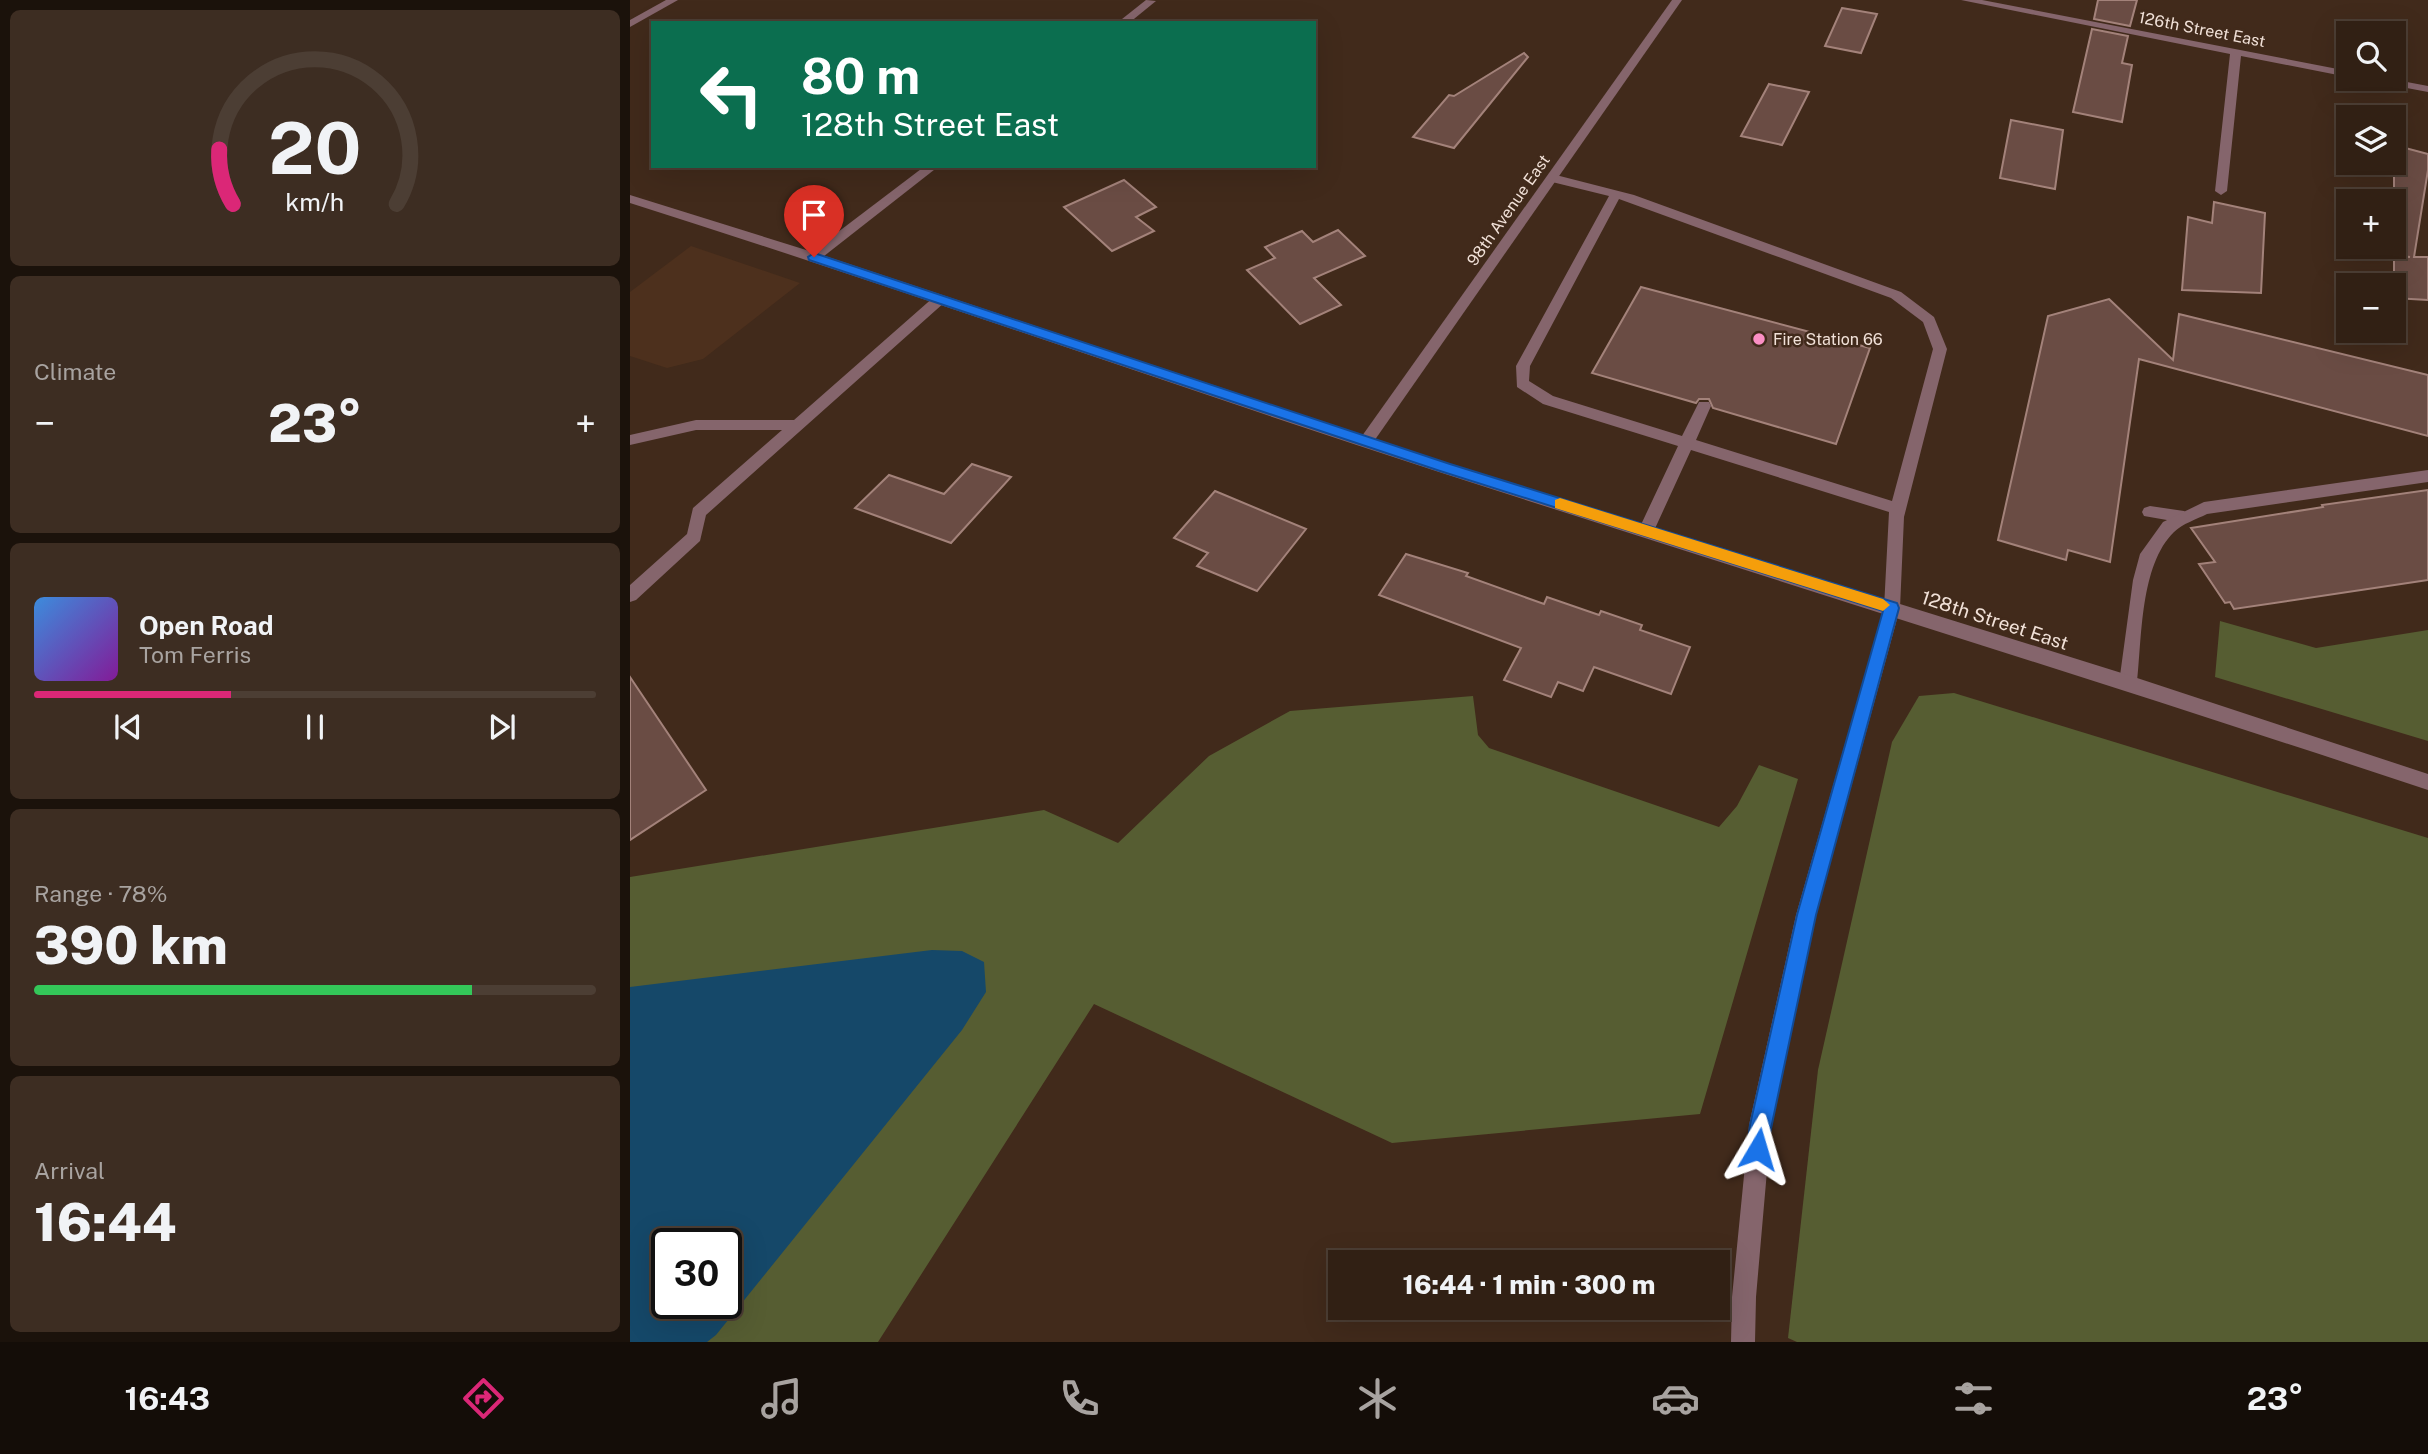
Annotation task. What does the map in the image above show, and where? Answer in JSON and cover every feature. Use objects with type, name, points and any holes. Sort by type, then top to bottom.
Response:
[{"type":"street","points":[[630,24],[673,0]]},
{"type":"street","name":"98th Avenue East","points":[[1367,440],[1677,0]]},
{"type":"street","name":"126th Street East","points":[[1966,0],[2336,72]]},
{"type":"street","points":[[1125,21],[1151,1]]},
{"type":"street","points":[[2221,191],[2236,52]]},
{"type":"street","points":[[2406,85],[2428,89]]},
{"type":"street","points":[[814,257],[930,168]]},
{"type":"street","points":[[1552,178],[1616,194],[1896,295],[1929,320],[1940,349],[1898,509],[1892,608],[1806,915],[1760,1125],[1744,1297],[1744,1342]]},
{"type":"street","points":[[1616,194],[1523,366],[1522,383],[1548,400],[1898,509]]},
{"type":"street","name":"128th Street East","points":[[630,199],[814,257],[1445,468],[2127,683],[2428,782]]},
{"type":"street","points":[[630,596],[694,537],[699,512],[940,299]]},
{"type":"street","points":[[1646,531],[1704,405]]},
{"type":"street","points":[[630,440],[696,425],[798,425]]},
{"type":"street","points":[[2127,683],[2141,580],[2148,554],[2169,526],[2204,508],[2428,475]]},
{"type":"street","points":[[2150,512],[2184,517]]},
{"type":"shaded area","points":[[691,246],[800,283],[703,359],[667,368],[630,356],[630,292]]},
{"type":"green space","points":[[2220,621],[2316,648],[2428,630],[2428,741],[2215,677]]},
{"type":"green space","points":[[1954,693],[2428,838],[2428,1342],[1797,1342],[1788,1338],[1818,1070],[1892,742],[1919,696]]},
{"type":"green space","points":[[1473,696],[1478,735],[1489,748],[1719,827],[1737,806],[1759,765],[1798,779],[1700,1114],[1392,1143],[1094,1004],[878,1342],[630,1342],[630,877],[1044,810],[1118,843],[1209,756],[1290,711]]},
{"type":"water","points":[[932,950],[962,951],[984,962],[986,992],[962,1030],[742,1303],[742,1228],[651,1228],[651,1319],[729,1319],[707,1342],[630,1342],[630,987]]},
{"type":"building","points":[[2098,0],[2137,0],[2130,26],[2094,19]]},
{"type":"building","points":[[1842,8],[1877,14],[1861,53],[1825,46]]},
{"type":"building","points":[[2092,29],[2128,36],[2122,63],[2132,65],[2122,122],[2073,112]]},
{"type":"building","points":[[1524,53],[1528,57],[1454,148],[1413,137],[1449,95],[1454,96]]},
{"type":"building","points":[[1769,84],[1809,92],[1782,145],[1741,136]]},
{"type":"building","points":[[2011,120],[2063,130],[2055,189],[2000,178]]},
{"type":"building","points":[[2406,148],[2428,154],[2428,170],[2414,257],[2428,257],[2428,300],[2406,299],[2406,273],[2394,273],[2394,259],[2410,257],[2406,256],[2406,189],[2394,189],[2394,175],[2406,175]]},
{"type":"building","points":[[1124,180],[1156,207],[1136,217],[1154,231],[1112,251],[1064,207]]},
{"type":"building","points":[[2214,202],[2265,213],[2261,293],[2182,290],[2188,217],[2212,223]]},
{"type":"building","points":[[1338,230],[1365,256],[1314,278],[1341,305],[1300,324],[1247,270],[1275,258],[1265,247],[1302,231],[1313,242]]},
{"type":"building","points":[[1641,287],[1870,348],[1836,444],[1713,408],[1709,399],[1699,399],[1696,403],[1592,373]]},
{"type":"building","points":[[2109,299],[2173,360],[2179,314],[2428,375],[2428,436],[2139,359],[2110,562],[2068,550],[2066,560],[1998,540],[2048,316]]},
{"type":"building","points":[[972,464],[1011,477],[951,543],[855,508],[889,475],[944,494]]},
{"type":"building","points":[[2428,490],[2428,580],[2234,609],[2230,602],[2225,603],[2199,564],[2215,562],[2191,528]]},
{"type":"building","points":[[1215,491],[1306,529],[1257,591],[1197,566],[1208,553],[1174,538]]},
{"type":"building","points":[[1406,554],[1468,573],[1466,576],[1544,604],[1547,597],[1599,615],[1601,611],[1642,625],[1640,630],[1690,647],[1671,694],[1594,667],[1583,691],[1558,682],[1551,697],[1504,680],[1521,648],[1379,595]]},
{"type":"building","points":[[630,677],[706,790],[630,840]]},
{"type":"slow traffic","points":[[1560,504],[1883,605]]},
{"type":"place","name":"Fire Station 66","points":[[1759,339]]},
{"type":"route","points":[[814,257],[1445,468],[1892,608],[1806,915],[1760,1125],[1758,1149]]}]
